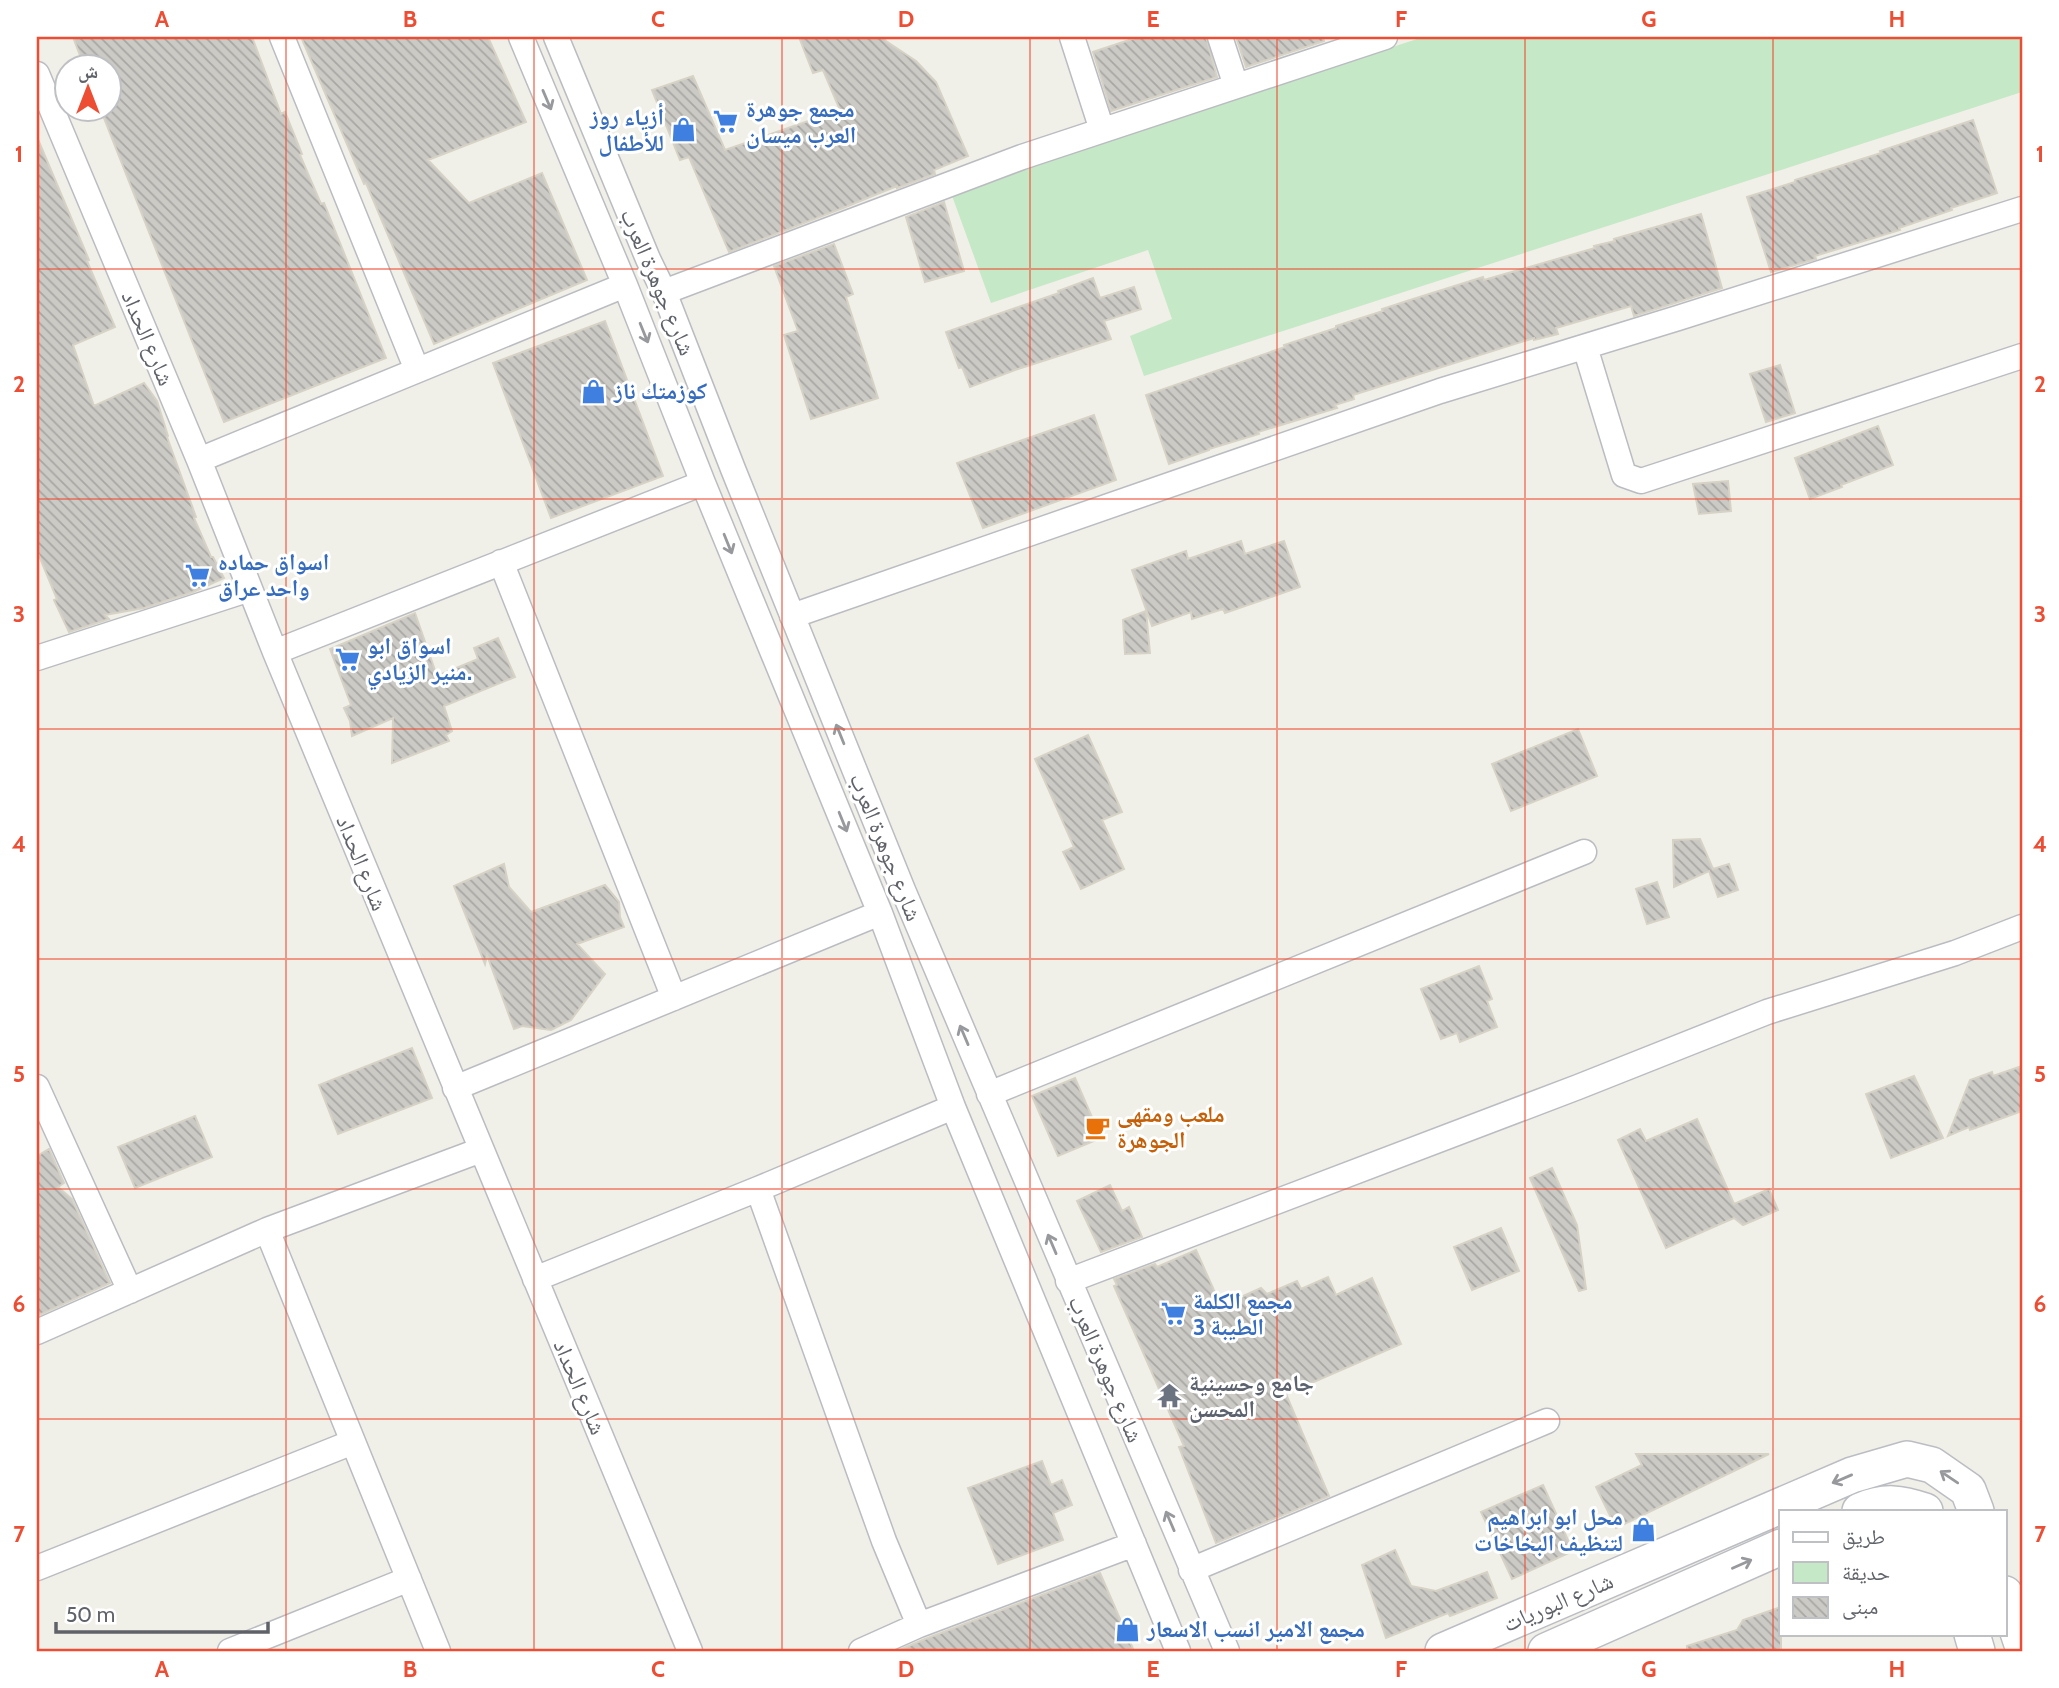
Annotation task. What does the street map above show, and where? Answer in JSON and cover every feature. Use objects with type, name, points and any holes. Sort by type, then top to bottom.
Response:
[{"type":"street","points":[[282,37],[417,370]]},
{"type":"street","name":"شارع جوهرة العرب","points":[[521,37],[625,285],[703,483],[880,913],[953,1107],[1178,1651]]},
{"type":"street","name":"شارع جوهرة العرب","points":[[556,37],[664,292],[908,903],[1227,1651]]},
{"type":"street","points":[[1072,37],[1102,130]]},
{"type":"street","points":[[1220,37],[1236,86]]},
{"type":"street","points":[[664,292],[1022,157],[1385,37]]},
{"type":"street","name":"شارع الحداد","points":[[37,74],[690,1651]]},
{"type":"street","points":[[792,616],[1440,391],[2022,209]]},
{"type":"street","points":[[199,460],[625,285]]},
{"type":"street","points":[[1585,347],[1624,475],[1641,481],[2022,356]]},
{"type":"street","points":[[275,652],[703,483]]},
{"type":"street","points":[[501,562],[674,998]]},
{"type":"street","points":[[37,657],[250,589]]},
{"type":"street","points":[[989,1094],[1584,852]]},
{"type":"street","points":[[455,1088],[880,913]]},
{"type":"street","points":[[1068,1281],[1768,1012],[1955,953],[2022,927]]},
{"type":"street","points":[[39,1100],[130,1291]]},
{"type":"street","points":[[535,1279],[953,1107]]},
{"type":"street","points":[[37,1332],[267,1230],[481,1150]]},
{"type":"street","points":[[758,1189],[884,1541],[919,1625]]},
{"type":"street","points":[[267,1230],[438,1651]]},
{"type":"street","points":[[1191,1570],[1547,1421]]},
{"type":"street","points":[[37,1568],[353,1442]]},
{"type":"street","name":"شارع البوريات","points":[[1443,1651],[1852,1475],[1907,1459],[1932,1465],[1968,1490],[1976,1510]]},
{"type":"street","points":[[1862,1510],[1869,1507],[1912,1507]]},
{"type":"street","points":[[860,1651],[919,1625],[1134,1544]]},
{"type":"street","name":"شارع البوريات","points":[[1546,1651],[1779,1547]]},
{"type":"street","points":[[1683,1548],[1686,1569],[1695,1577],[1704,1580]]},
{"type":"street","points":[[230,1651],[409,1579]]},
{"type":"street","points":[[1603,1582],[1616,1584],[1625,1593],[1628,1605],[1625,1617]]},
{"type":"street","points":[[2007,1600],[2022,1644]]},
{"type":"green space","points":[[1423,37],[2022,37],[2022,92],[1144,376],[1130,336],[1172,319],[1148,250],[991,303],[951,193]]},
{"type":"building","points":[[73,37],[252,37],[281,114],[285,112],[302,154],[300,155],[321,204],[324,203],[386,358],[224,422],[106,122],[122,122],[122,52],[79,52]]},
{"type":"building","points":[[301,37],[488,37],[526,122],[428,160],[469,203],[542,173],[587,280],[434,344]]},
{"type":"building","points":[[799,37],[884,37],[916,61],[936,82],[968,156],[934,170],[935,174],[897,186],[729,252],[689,157],[680,160],[652,90],[693,76],[725,150],[840,110],[823,70],[813,73]]},
{"type":"building","points":[[1138,37],[1206,37],[1217,77],[1111,111],[1093,52]]},
{"type":"building","points":[[1236,37],[1323,37],[1324,41],[1246,67]]},
{"type":"building","points":[[1973,120],[1997,193],[1951,208],[1952,210],[1899,228],[1900,230],[1771,272],[1747,197]]},
{"type":"building","points":[[37,137],[115,327],[73,345],[94,406],[144,383],[157,401],[196,517],[194,518],[211,557],[224,578],[193,592],[144,608],[105,615],[109,619],[69,632],[54,600],[57,599],[37,551]]},
{"type":"building","points":[[944,202],[964,271],[925,282],[906,217]]},
{"type":"building","points":[[1701,214],[1722,288],[1634,316],[1631,306],[1556,328],[1558,334],[1534,338],[1353,395],[1354,399],[1335,405],[1337,408],[1258,432],[1259,434],[1169,464],[1146,395],[1285,347],[1284,345],[1383,311],[1382,309],[1483,277],[1484,280],[1595,248],[1594,246],[1615,241],[1614,239]]},
{"type":"building","points":[[834,244],[853,294],[846,297],[878,398],[811,419],[784,335],[798,331],[774,266]]},
{"type":"building","points":[[1093,278],[1100,298],[1134,287],[1141,309],[1104,321],[1111,339],[970,387],[962,367],[959,368],[946,332],[1059,293],[1058,291]]},
{"type":"building","points":[[605,321],[663,476],[551,518],[493,363]]},
{"type":"building","points":[[1780,365],[1795,413],[1766,422],[1750,374]]},
{"type":"building","points":[[1094,415],[1116,480],[983,528],[957,463]]},
{"type":"building","points":[[1878,426],[1893,465],[1810,499],[1795,458]]},
{"type":"building","points":[[1728,481],[1731,511],[1699,514],[1693,484]]},
{"type":"building","points":[[1241,541],[1245,554],[1284,541],[1300,587],[1225,613],[1223,609],[1192,619],[1191,612],[1152,626],[1132,570],[1186,551],[1188,559]]},
{"type":"building","points":[[1146,611],[1150,653],[1125,654],[1123,620]]},
{"type":"building","points":[[415,613],[437,676],[478,659],[474,648],[498,638],[515,677],[444,706],[452,731],[446,735],[449,741],[392,763],[393,718],[352,736],[350,721],[344,708],[351,705],[330,649]]},
{"type":"building","points":[[1578,729],[1597,776],[1511,811],[1492,764]]},
{"type":"building","points":[[1088,735],[1122,812],[1102,820],[1124,869],[1081,889],[1063,852],[1074,847],[1035,759]]},
{"type":"building","points":[[1700,839],[1713,869],[1729,864],[1738,890],[1718,897],[1709,871],[1674,887],[1673,840]]},
{"type":"building","points":[[504,864],[509,887],[531,912],[605,885],[619,902],[624,927],[577,944],[605,974],[571,1020],[551,1030],[522,1026],[514,1029],[487,955],[485,964],[454,886]]},
{"type":"building","points":[[1657,882],[1669,917],[1647,924],[1636,889]]},
{"type":"building","points":[[1479,966],[1492,999],[1487,1001],[1497,1027],[1460,1042],[1457,1033],[1441,1039],[1421,989]]},
{"type":"building","points":[[412,1048],[432,1098],[338,1134],[319,1085]]},
{"type":"building","points":[[2022,1066],[2022,1111],[1948,1136],[1970,1080],[1992,1072],[1993,1076]]},
{"type":"building","points":[[1914,1076],[1943,1138],[1891,1158],[1866,1094]]},
{"type":"building","points":[[1075,1078],[1101,1138],[1058,1156],[1032,1096]]},
{"type":"building","points":[[195,1116],[212,1157],[135,1188],[118,1147]]},
{"type":"building","points":[[1697,1119],[1734,1204],[1769,1189],[1778,1210],[1743,1225],[1734,1218],[1666,1248],[1618,1140],[1640,1129],[1646,1141]]},
{"type":"building","points":[[49,1149],[64,1183],[58,1187],[72,1199],[110,1283],[37,1316],[37,1156]]},
{"type":"building","points":[[1552,1168],[1577,1225],[1586,1289],[1579,1291],[1530,1178]]},
{"type":"building","points":[[1110,1185],[1122,1211],[1129,1207],[1142,1237],[1101,1252],[1077,1201]]},
{"type":"building","points":[[1501,1228],[1519,1271],[1472,1290],[1454,1247]]},
{"type":"building","points":[[1196,1250],[1221,1306],[1261,1288],[1267,1294],[1297,1281],[1301,1289],[1328,1277],[1336,1295],[1372,1278],[1401,1344],[1286,1394],[1329,1496],[1216,1543],[1179,1447],[1184,1446],[1114,1286],[1117,1285],[1114,1279],[1155,1264],[1157,1267]]},
{"type":"building","points":[[1636,1454],[1769,1454],[1616,1528],[1596,1487],[1642,1465]]},
{"type":"building","points":[[1042,1461],[1051,1485],[1062,1480],[1072,1505],[1053,1513],[1063,1540],[998,1564],[968,1488]]},
{"type":"building","points":[[1543,1485],[1573,1551],[1512,1579],[1481,1512]]},
{"type":"building","points":[[1395,1550],[1411,1586],[1436,1591],[1487,1572],[1497,1598],[1450,1616],[1448,1613],[1386,1638],[1362,1565]]},
{"type":"building","points":[[1100,1573],[1134,1651],[897,1651],[925,1639]]},
{"type":"building","points":[[1779,1608],[1781,1651],[1687,1651],[1687,1646],[1737,1630],[1743,1620]]},
{"type":"place","name":"مجمع جوهرة العرب ميسان","points":[[726,122]]},
{"type":"place","name":"أزياء روز للأطفال","points":[[684,130]]},
{"type":"place","name":"كوزمتك ناز","points":[[594,391]]},
{"type":"place","name":"اسواق حماده واحد عراق","points":[[198,575]]},
{"type":"place","name":"اسواق ابو منير الزيادي.","points":[[347,659]]},
{"type":"place","name":"ملعب ومقهى الجوهرة","points":[[1097,1127]]},
{"type":"place","name":"مجمع الكلمة الطيبة 3","points":[[1173,1314]]},
{"type":"place","name":"جامع وحسينية المحسن","points":[[1169,1396]]},
{"type":"place","name":"محل ابو ابراهيم لتنظيف البخاخات","points":[[1643,1530]]},
{"type":"place","name":"مجمع الامير انسب الاسعار","points":[[1127,1629]]}]
